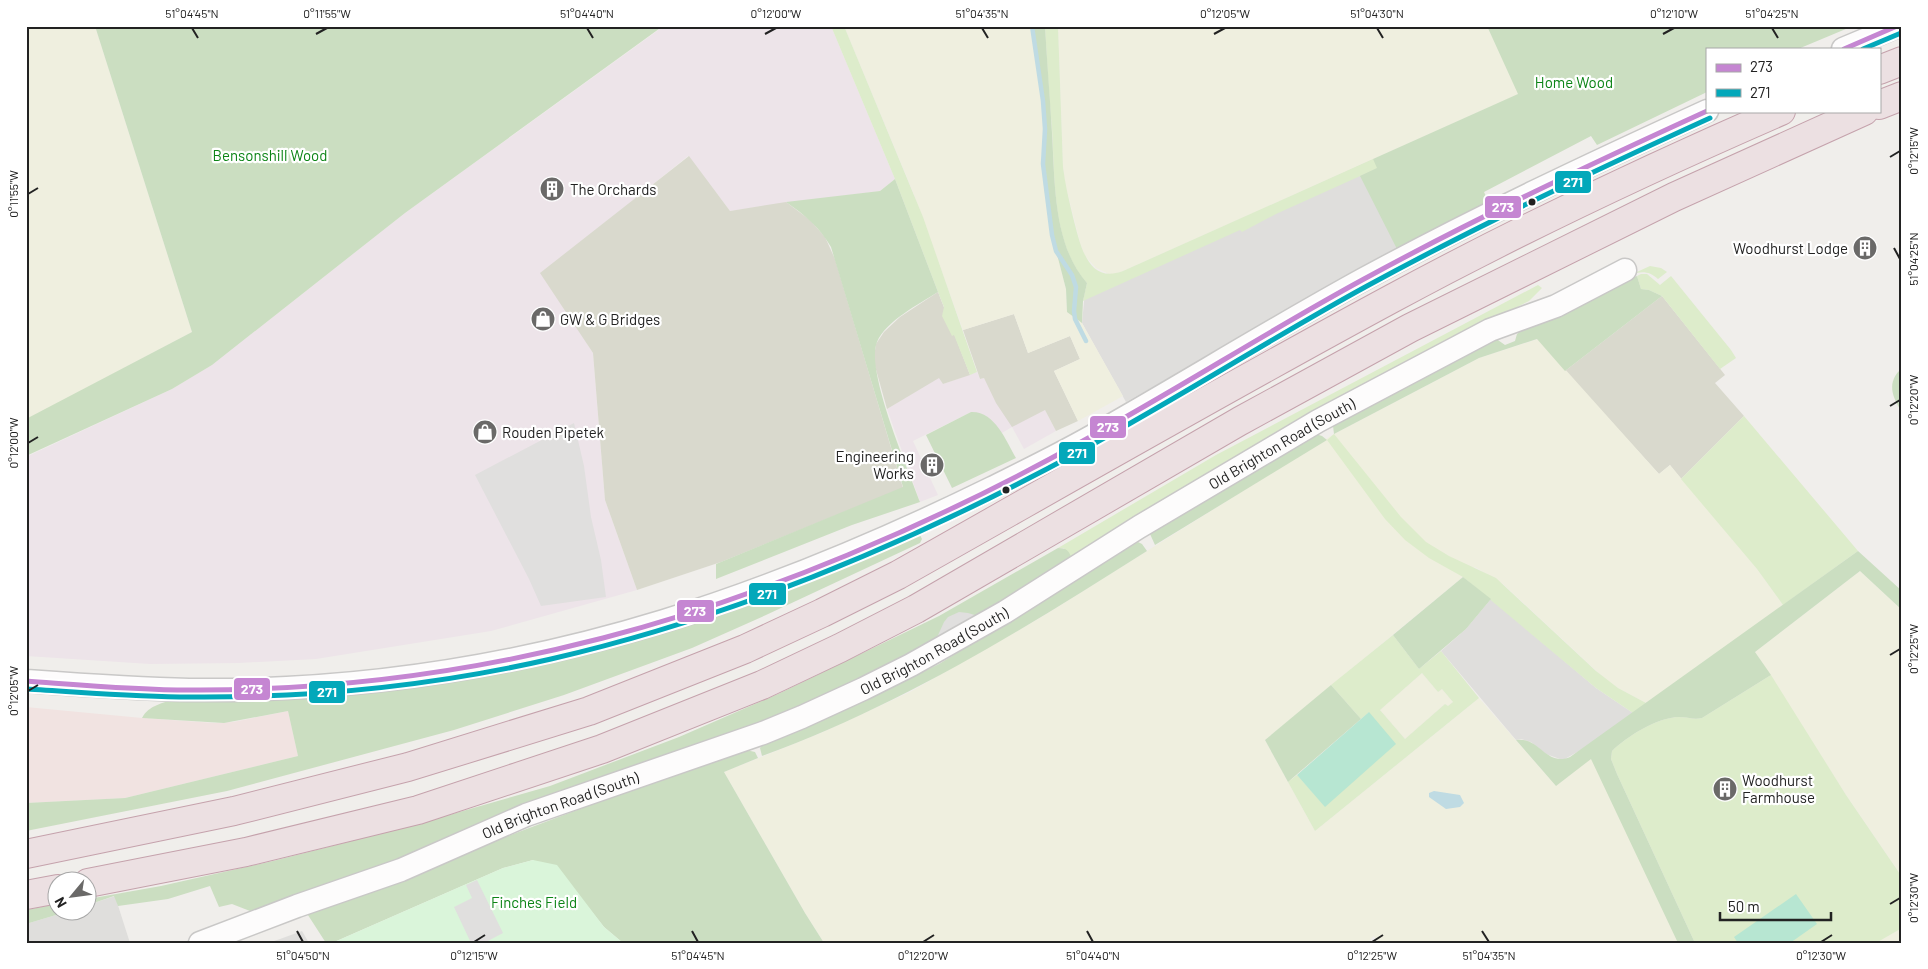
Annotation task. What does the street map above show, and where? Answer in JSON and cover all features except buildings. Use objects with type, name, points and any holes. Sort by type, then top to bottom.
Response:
[{"type":"highway","points":[[1880,70],[1902,61]]},
{"type":"highway","points":[[1880,105],[1902,96]]},
{"type":"highway","points":[[26,854],[234,812],[408,767],[589,711],[745,649],[898,575],[1394,297],[1668,161],[1779,112]]},
{"type":"highway","points":[[98,881],[246,852],[418,810],[602,749],[762,685],[916,609],[1240,421],[1410,328],[1674,197],[1862,112]]},
{"type":"highway","points":[[26,895],[48,891]]},
{"type":"street","points":[[1845,48],[1898,26]]},
{"type":"street","points":[[26,681],[123,688],[192,690],[288,688],[349,683],[435,672],[538,654],[655,623],[707,606],[871,544],[938,514],[1087,439],[1354,285],[1417,251],[1605,158],[1706,111]]},
{"type":"street","name":"Old Brighton Road (South)","points":[[205,942],[296,906],[401,870],[526,815],[764,733],[863,689],[911,665],[1005,612],[1139,527],[1318,421],[1490,330],[1556,306],[1625,270]]},
{"type":"shaded area","points":[[664,26],[831,26],[895,179],[880,191],[730,211],[688,156],[600,227],[587,344],[593,353],[605,500],[637,590],[491,631],[316,659],[239,663],[150,664],[26,656],[26,457],[172,389],[212,365],[405,213]]},
{"type":"shaded area","points":[[689,156],[730,211],[786,202],[810,220],[825,237],[835,259],[903,488],[721,562],[637,590],[605,500],[593,353],[540,273]]},
{"type":"shaded area","points":[[1373,159],[1416,240],[1126,402],[1082,323],[1085,291]]},
{"type":"shaded area","points":[[938,292],[970,375],[943,384],[939,378],[887,409],[875,366],[876,344],[884,332],[900,317]]},
{"type":"shaded area","points":[[1662,296],[1725,375],[1715,383],[1744,416],[1681,479],[1670,465],[1659,474],[1565,371]]},
{"type":"shaded area","points":[[1014,314],[1028,353],[1070,336],[1080,359],[1054,371],[1078,421],[1056,431],[1045,410],[1012,427],[996,403],[984,378],[980,379],[963,330]]},
{"type":"shaded area","points":[[977,372],[980,379],[984,378],[988,385],[1045,410],[1056,431],[1024,449],[1012,427],[1002,433],[986,416],[971,412],[913,441],[938,495],[920,502],[887,409],[939,377],[943,384]]},
{"type":"shaded area","points":[[574,423],[584,466],[591,517],[601,560],[606,597],[541,606],[475,475]]},
{"type":"shaded area","points":[[1491,599],[1596,688],[1633,713],[1586,747],[1563,760],[1546,754],[1531,742],[1521,739],[1516,740],[1441,651],[1466,629]]},
{"type":"shaded area","points":[[959,612],[978,616],[934,644],[944,622],[948,617]]},
{"type":"shaded area","points":[[26,707],[215,723],[233,722],[288,711],[298,756],[125,798],[26,803]]},
{"type":"shaded area","points":[[477,880],[503,933],[484,943],[471,943],[454,907],[472,898],[466,885]]},
{"type":"shaded area","points":[[115,896],[130,943],[26,943],[26,924],[48,917],[48,922],[98,922],[98,902]]},
{"type":"shaded area","points":[[302,931],[309,943],[268,943],[280,939]]},
{"type":"green space","points":[[26,26],[95,26],[192,332],[26,420]]},
{"type":"green space","name":"Bensonshill Wood","points":[[95,26],[663,26],[405,213],[212,365],[172,389],[26,456],[26,419],[192,332]]},
{"type":"green space","points":[[831,26],[844,26],[923,217],[977,372],[970,375],[954,335],[952,336],[942,316],[944,307],[895,179]]},
{"type":"green space","points":[[844,26],[1032,26],[1045,129],[1044,187],[1052,235],[1066,289],[1067,312],[1082,323],[1123,396],[1078,421],[1054,371],[1080,359],[1070,336],[1028,353],[1014,314],[963,330],[913,192]]},
{"type":"green space","points":[[1032,26],[1045,26],[1055,192],[1062,231],[1068,250],[1076,268],[1087,283],[1083,301],[1082,323],[1067,312],[1066,289],[1052,235],[1044,187],[1045,129]]},
{"type":"green space","points":[[1045,26],[1058,26],[1063,167],[1069,198],[1082,249],[1093,267],[1101,272],[1111,274],[1123,271],[1373,159],[1378,168],[1276,214],[1242,232],[1240,230],[1083,301],[1087,283],[1067,250],[1061,230],[1055,189]]},
{"type":"green space","points":[[1058,26],[1487,26],[1519,94],[1111,275],[1096,268],[1085,256],[1065,183]]},
{"type":"green space","name":"Home Wood","points":[[1487,26],[1853,26],[1800,48],[1706,48],[1706,92],[1597,145],[1591,136],[1484,192],[1488,201],[1398,251],[1360,176],[1377,168],[1373,159],[1518,94]]},
{"type":"green space","points":[[895,179],[938,292],[895,320],[881,334],[877,342],[875,356],[882,397],[920,502],[852,525],[716,579],[716,564],[903,487],[831,247],[812,222],[786,202],[880,191]]},
{"type":"green space","points":[[1650,266],[1661,268],[1667,272],[1658,279],[1644,272],[1628,276]]},
{"type":"green space","points":[[1647,274],[1660,285],[1671,276],[1736,358],[1720,369],[1662,296],[1649,290],[1641,289],[1637,276]]},
{"type":"green space","points":[[1637,276],[1641,289],[1649,290],[1662,296],[1565,371],[1537,339],[1479,358],[1334,434],[1333,426],[1336,422],[1495,338],[1505,345],[1515,341],[1517,334],[1524,328]]},
{"type":"green space","points":[[1538,285],[1542,288],[1529,301],[1465,334],[1070,563],[1064,548],[1058,548],[1216,455]]},
{"type":"green space","points":[[1538,339],[1659,474],[1670,465],[1757,569],[1783,605],[1646,703],[1604,678],[1503,584],[1475,567],[1265,740],[1315,831],[1479,698],[1556,786],[1600,751],[1681,943],[1378,943],[1374,936],[1367,943],[824,943],[724,772],[821,733],[910,692],[1040,618],[1334,434],[1479,358]]},
{"type":"green space","points":[[1902,368],[1902,412],[1893,395],[1892,384],[1897,373]]},
{"type":"green space","points":[[971,412],[987,416],[999,428],[1016,458],[952,488],[926,435]]},
{"type":"green space","points":[[1744,416],[1858,551],[1783,605],[1757,569],[1681,479]]},
{"type":"green space","points":[[1316,434],[1327,440],[1155,545],[1150,534]]},
{"type":"green space","points":[[1334,434],[1401,517],[1426,542],[1449,556],[1496,578],[1596,671],[1618,688],[1646,703],[1633,713],[1596,688],[1463,577],[1429,558],[1405,540],[1385,519],[1327,440]]},
{"type":"green space","points":[[920,535],[922,539],[920,543],[766,615],[692,648],[564,695],[454,730],[227,791],[26,831],[26,803],[125,798],[298,756],[288,711],[224,723],[142,718],[148,710],[161,703],[176,699],[438,679]]},
{"type":"green space","points":[[1138,542],[1147,551],[1008,637],[912,690],[863,714],[762,756],[760,748],[763,744],[832,716],[939,664]]},
{"type":"green space","points":[[1058,548],[1067,550],[1070,554],[1072,559],[999,608],[938,636],[934,644],[802,711],[482,827],[275,907],[250,911],[232,904],[219,907],[210,886],[168,899],[118,906],[114,896],[98,902],[98,897],[161,886],[273,861],[407,827],[550,786],[679,737],[778,694],[939,616]]},
{"type":"green space","points":[[1858,551],[1902,591],[1902,610],[1860,571],[1755,652],[1771,675],[1702,718],[1679,717],[1662,720],[1634,734],[1612,751],[1611,759],[1617,774],[1695,943],[1678,943],[1591,759],[1556,786],[1516,740],[1531,742],[1555,758],[1570,757]]},
{"type":"green space","points":[[1860,571],[1902,610],[1902,877],[1846,795],[1755,652]]},
{"type":"green space","points":[[1463,577],[1491,599],[1466,629],[1419,669],[1393,635]]},
{"type":"green space","points":[[1393,635],[1419,669],[1441,651],[1479,698],[1315,831],[1288,782],[1297,775],[1325,806],[1369,712],[1361,719],[1331,685]],"holes":[[[1422,673],[1438,692],[1442,689],[1453,702],[1448,706],[1445,704],[1405,739],[1380,710]]]},
{"type":"green space","points":[[1422,673],[1438,692],[1442,689],[1453,702],[1448,706],[1445,704],[1405,739],[1380,710]]},
{"type":"green space","points":[[1771,675],[1846,795],[1902,877],[1902,928],[1876,943],[1695,943],[1611,759],[1612,751],[1625,740],[1652,724],[1679,717],[1702,718]]},
{"type":"green space","points":[[1331,685],[1361,719],[1288,782],[1265,740]]},
{"type":"green space","points":[[1369,712],[1396,744],[1325,807],[1297,775]]},
{"type":"green space","points":[[746,750],[755,752],[758,758],[724,772],[824,943],[623,943],[604,927],[581,898],[533,860],[503,868],[332,943],[326,943],[306,912],[593,804]]},
{"type":"green space","name":"Finches Field","points":[[533,860],[557,865],[604,927],[623,943],[332,943],[503,868]]},
{"type":"green space","points":[[1796,894],[1817,924],[1790,943],[1738,943],[1734,937]]},
{"type":"green space","points":[[48,906],[48,917],[26,924],[26,910]]},
{"type":"green space","points":[[1902,928],[1902,943],[1876,943],[1881,940]]},
{"type":"water","points":[[1434,791],[1460,795],[1464,803],[1460,807],[1446,809],[1429,797],[1429,793]]},
{"type":"waterway","points":[[1032,26],[1043,101],[1045,129],[1043,164],[1052,235],[1056,251],[1072,275],[1076,287],[1075,319],[1086,341]]},
{"type":"transit line","name":"273","points":[[1846,48],[1897,26]]},
{"type":"transit line","name":"271","points":[[1865,48],[1901,33]]},
{"type":"transit line","name":"273","points":[[26,681],[189,690],[294,687],[346,683],[450,670],[552,650],[664,621],[726,601],[848,555],[967,501],[1117,422],[1293,319],[1406,256],[1534,192],[1706,111]]},
{"type":"transit line","name":"271","points":[[26,689],[190,697],[326,693],[417,683],[507,668],[619,642],[687,622],[820,574],[885,547],[1013,487],[1112,434],[1409,263],[1537,199],[1710,118]]},
{"type":"place","name":"The Orchards","points":[[552,189]]},
{"type":"place","name":"Woodhurst Lodge","points":[[1865,248]]},
{"type":"place","name":"GW & G Bridges","points":[[543,319]]},
{"type":"place","name":"Rouden Pipetek","points":[[485,432]]},
{"type":"place","name":"Engineering Works","points":[[932,465]]},
{"type":"place","name":"Woodhurst Farmhouse","points":[[1725,789]]}]
